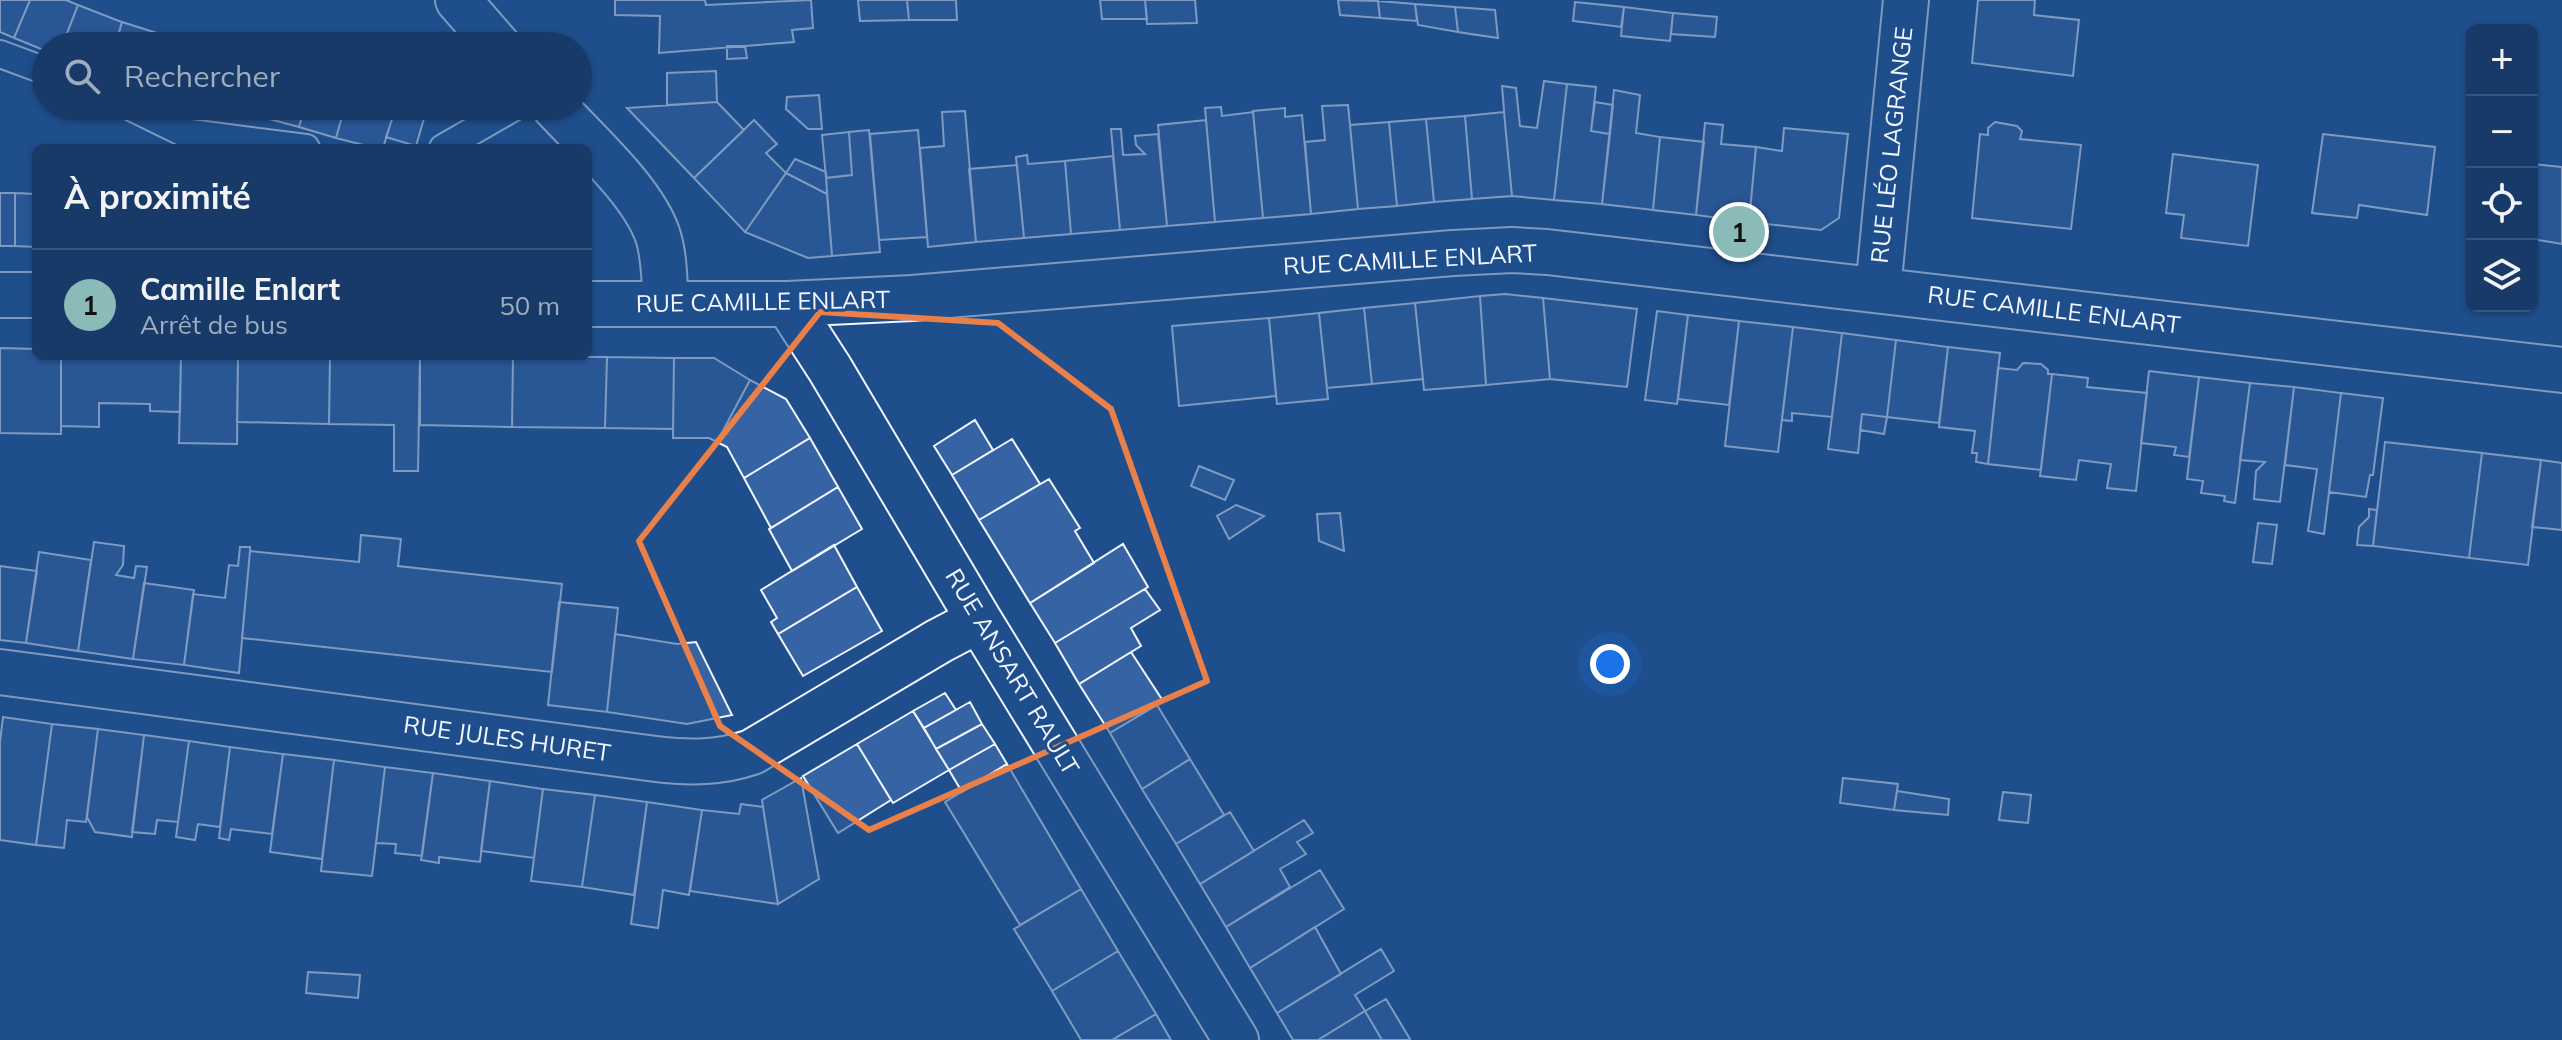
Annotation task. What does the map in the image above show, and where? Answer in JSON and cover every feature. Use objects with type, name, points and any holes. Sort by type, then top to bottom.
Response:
[{"type":"street","points":[[458,0],[486,32]]},
{"type":"street","name":"RUE LÉO LAGRANGE","points":[[1878,290],[1906,0]]},
{"type":"street","points":[[567,120],[589,144]]},
{"type":"street","points":[[592,148],[626,185],[649,217],[658,236],[666,304]]},
{"type":"street","name":"RUE CAMILLE ENLART","points":[[592,304],[788,304],[912,298],[1512,250],[2562,370]]},
{"type":"street","points":[[0,295],[32,295]]},
{"type":"street","name":"RUE ANSART RAULT","points":[[788,304],[1236,1040]]},
{"type":"street","name":"RUE JULES HURET","points":[[0,672],[656,759],[711,761],[752,752],[979,620]]},
{"type":"lane","points":[[0,54],[32,66]]},
{"type":"lane","points":[[158,120],[182,132],[275,144]]},
{"type":"lane","points":[[450,144],[492,120]]},
{"type":"highlighted area","points":[[820,312],[998,323],[1111,409],[1207,681],[869,830],[720,726],[639,541]]},
{"type":"building","points":[[0,0],[30,0],[14,38],[0,32]]},
{"type":"building","points":[[30,0],[66,0],[78,5],[67,32],[32,32],[32,45],[14,38]]},
{"type":"building","points":[[615,0],[705,0],[706,5],[811,0],[813,28],[792,30],[794,42],[659,53],[660,16],[615,15]]},
{"type":"building","points":[[858,0],[907,0],[909,20],[860,21]]},
{"type":"building","points":[[907,0],[956,0],[957,20],[909,20]]},
{"type":"building","points":[[1100,0],[1145,0],[1147,19],[1102,19]]},
{"type":"building","points":[[1145,0],[1195,0],[1197,23],[1147,24]]},
{"type":"building","points":[[1338,0],[1378,1],[1380,18],[1340,15]]},
{"type":"building","points":[[1978,0],[2035,0],[2034,15],[2079,20],[2073,76],[1972,63]]},
{"type":"building","points":[[1378,1],[1415,4],[1417,21],[1380,18]]},
{"type":"building","points":[[1575,2],[1624,7],[1621,27],[1573,21]]},
{"type":"building","points":[[1415,4],[1455,7],[1458,32],[1418,25]]},
{"type":"building","points":[[78,5],[122,22],[119,32],[67,32]]},
{"type":"building","points":[[1455,7],[1495,10],[1498,38],[1458,32]]},
{"type":"building","points":[[1624,7],[1673,13],[1670,41],[1621,36]]},
{"type":"building","points":[[1673,13],[1717,17],[1715,37],[1671,34]]},
{"type":"building","points":[[122,22],[154,32],[119,32]]},
{"type":"building","points":[[727,46],[745,46],[747,58],[727,59]]},
{"type":"building","points":[[716,71],[717,102],[667,105],[667,73]]},
{"type":"building","points":[[1544,81],[1567,84],[1554,200],[1512,196],[1506,134],[1502,86],[1516,88],[1520,126],[1537,128]]},
{"type":"building","points":[[1567,84],[1596,87],[1591,131],[1610,134],[1602,204],[1554,200]]},
{"type":"building","points":[[1614,90],[1640,95],[1636,133],[1660,137],[1653,210],[1602,204]]},
{"type":"building","points":[[819,95],[822,129],[808,129],[786,109],[787,97]]},
{"type":"building","points":[[717,102],[744,130],[694,178],[627,108]]},
{"type":"building","points":[[1595,102],[1613,105],[1610,134],[1591,131]]},
{"type":"building","points":[[1348,105],[1358,209],[1311,214],[1305,142],[1325,140],[1322,106]]},
{"type":"building","points":[[1221,107],[1222,116],[1253,112],[1263,218],[1215,222],[1205,108]]},
{"type":"building","points":[[1285,108],[1285,117],[1302,115],[1311,214],[1263,218],[1253,111]]},
{"type":"building","points":[[965,111],[976,242],[928,247],[920,148],[944,146],[942,112]]},
{"type":"building","points":[[1504,112],[1512,196],[1472,199],[1465,116]]},
{"type":"building","points":[[1465,116],[1472,199],[1434,202],[1426,119]]},
{"type":"building","points":[[1426,119],[1434,202],[1397,206],[1389,122]]},
{"type":"building","points":[[273,120],[301,120],[299,127]]},
{"type":"building","points":[[301,120],[341,120],[336,138],[299,127]]},
{"type":"building","points":[[341,120],[392,120],[384,144],[359,144],[336,138]]},
{"type":"building","points":[[392,120],[424,120],[417,144],[386,137]]},
{"type":"building","points":[[754,120],[777,144],[766,153],[786,173],[745,232],[694,178]]},
{"type":"building","points":[[1206,120],[1215,222],[1167,226],[1158,125]]},
{"type":"building","points":[[1389,122],[1397,206],[1358,209],[1350,125]]},
{"type":"building","points":[[1995,122],[2017,126],[2022,131],[2020,139],[2081,145],[2071,229],[1972,218],[1980,134],[1988,135],[1988,128]]},
{"type":"building","points":[[1705,123],[1723,125],[1721,144],[1756,147],[1749,222],[1696,215]]},
{"type":"building","points":[[1784,128],[1848,134],[1839,218],[1821,230],[1749,222],[1756,147],[1782,151]]},
{"type":"building","points":[[1111,129],[1121,129],[1123,155],[1145,154],[1136,145],[1135,136],[1158,134],[1167,226],[1120,230]]},
{"type":"building","points":[[869,130],[880,252],[832,256],[826,178],[852,175],[849,132]]},
{"type":"building","points":[[918,130],[927,237],[879,240],[870,134]]},
{"type":"building","points":[[849,132],[852,175],[826,178],[822,135]]},
{"type":"building","points":[[2323,134],[2435,147],[2427,215],[2359,205],[2357,218],[2312,213]]},
{"type":"building","points":[[1660,137],[1704,142],[1696,215],[1653,210]]},
{"type":"building","points":[[2173,154],[2258,165],[2248,246],[2181,238],[2184,215],[2166,213]]},
{"type":"building","points":[[1027,155],[1028,164],[1065,161],[1071,234],[1024,238],[1016,157]]},
{"type":"building","points":[[1113,156],[1120,230],[1071,234],[1065,161]]},
{"type":"building","points":[[795,159],[826,172],[827,194],[786,173]]},
{"type":"building","points":[[1017,165],[1024,238],[976,242],[969,169]]},
{"type":"building","points":[[2538,165],[2562,167],[2562,244],[2538,240]]},
{"type":"building","points":[[786,173],[827,194],[832,256],[808,258],[745,232]]},
{"type":"building","points":[[0,193],[15,193],[15,246],[0,246]]},
{"type":"building","points":[[15,193],[32,194],[32,247],[15,246]]},
{"type":"building","points":[[1505,294],[1543,298],[1550,379],[1486,385],[1480,296]]},
{"type":"building","points":[[1480,296],[1486,385],[1424,390],[1415,303]]},
{"type":"building","points":[[1543,298],[1637,309],[1627,387],[1550,379]]},
{"type":"building","points":[[1415,303],[1423,379],[1372,384],[1364,308]]},
{"type":"building","points":[[1364,308],[1372,384],[1327,388],[1319,313]]},
{"type":"building","points":[[1657,311],[1688,315],[1677,404],[1645,400]]},
{"type":"building","points":[[1319,313],[1328,399],[1277,404],[1269,318]]},
{"type":"building","points":[[1688,315],[1739,321],[1729,405],[1678,399]]},
{"type":"building","points":[[1269,318],[1276,396],[1179,406],[1172,326]]},
{"type":"building","points":[[1739,321],[1793,327],[1778,452],[1725,446]]},
{"type":"building","points":[[1793,327],[1842,333],[1832,417],[1792,413],[1792,421],[1782,420]]},
{"type":"building","points":[[1842,333],[1896,340],[1887,417],[1862,414],[1858,453],[1828,449]]},
{"type":"building","points":[[1896,340],[1948,347],[1939,423],[1887,417]]},
{"type":"building","points":[[1948,347],[2000,353],[1988,464],[1976,462],[1977,453],[1972,453],[1975,431],[1939,427]]},
{"type":"building","points":[[0,348],[32,349],[32,360],[61,360],[61,434],[0,433]]},
{"type":"building","points":[[592,357],[607,357],[605,428],[512,427],[513,360],[592,360]]},
{"type":"building","points":[[607,357],[674,358],[673,429],[605,428]]},
{"type":"building","points":[[674,358],[714,358],[750,380],[717,442],[709,438],[673,438]]},
{"type":"building","points":[[61,360],[181,360],[180,412],[150,411],[150,404],[99,403],[99,427],[61,426]]},
{"type":"building","points":[[181,360],[238,360],[237,444],[179,443]]},
{"type":"building","points":[[238,360],[330,360],[329,424],[237,422]]},
{"type":"building","points":[[330,360],[420,360],[418,471],[394,471],[394,425],[329,424]]},
{"type":"building","points":[[420,360],[513,360],[512,427],[420,425]]},
{"type":"building","points":[[2023,363],[2041,364],[2048,374],[2052,374],[2041,470],[1988,464],[1998,368],[2017,370]]},
{"type":"building","points":[[2149,371],[2199,377],[2189,457],[2174,455],[2176,447],[2141,443]]},
{"type":"building","points":[[2052,374],[2088,378],[2087,387],[2147,393],[2136,491],[2107,488],[2111,464],[2079,460],[2076,480],[2040,476]]},
{"type":"building","points":[[2199,377],[2250,383],[2235,503],[2224,501],[2225,496],[2201,493],[2203,481],[2187,479]]},
{"type":"building","points":[[750,380],[786,399],[810,438],[744,478],[727,447],[717,442]]},
{"type":"building","points":[[2250,383],[2294,387],[2280,502],[2254,499],[2256,471],[2265,462],[2240,460]]},
{"type":"building","points":[[2294,387],[2341,393],[2324,534],[2308,531],[2317,469],[2285,465]]},
{"type":"building","points":[[2341,393],[2383,398],[2373,475],[2370,475],[2366,497],[2329,492]]},
{"type":"building","points":[[1862,414],[1887,417],[1884,434],[1860,430]]},
{"type":"building","points":[[975,420],[993,450],[952,475],[934,446]]},
{"type":"building","points":[[810,438],[838,487],[771,528],[744,478]]},
{"type":"building","points":[[1012,439],[1040,484],[979,520],[952,475]]},
{"type":"building","points":[[2385,442],[2482,453],[2469,558],[2373,546]]},
{"type":"building","points":[[2482,453],[2541,460],[2528,565],[2469,558]]},
{"type":"building","points":[[2541,460],[2562,463],[2562,530],[2532,527]]},
{"type":"building","points":[[1199,466],[1234,480],[1225,500],[1191,486]]},
{"type":"building","points":[[1049,479],[1080,528],[1075,531],[1094,563],[1030,603],[979,520]]},
{"type":"building","points":[[838,487],[862,529],[792,571],[769,529]]},
{"type":"building","points":[[1236,505],[1264,516],[1229,539],[1217,516]]},
{"type":"building","points":[[2369,509],[2377,510],[2373,546],[2357,545],[2359,527],[2369,517]]},
{"type":"building","points":[[1340,513],[1344,551],[1319,541],[1317,514]]},
{"type":"building","points":[[2258,523],[2277,525],[2272,564],[2253,562]]},
{"type":"building","points":[[361,535],[401,539],[398,566],[562,584],[552,672],[242,638],[250,551],[359,562]]},
{"type":"building","points":[[94,542],[124,546],[123,565],[116,575],[134,578],[136,566],[147,567],[133,659],[78,651]]},
{"type":"building","points":[[1123,544],[1148,587],[1055,643],[1030,603]]},
{"type":"building","points":[[834,545],[857,587],[778,634],[771,622],[777,618],[761,590]]},
{"type":"building","points":[[240,547],[250,547],[250,551],[239,673],[184,665],[193,594],[225,598],[229,565],[238,566]]},
{"type":"building","points":[[39,552],[91,560],[78,651],[26,643]]},
{"type":"building","points":[[0,566],[37,571],[26,643],[0,640]]},
{"type":"building","points":[[144,583],[194,590],[184,665],[133,659]]},
{"type":"building","points":[[857,587],[882,631],[803,676],[778,634]]},
{"type":"building","points":[[1145,589],[1160,610],[1131,628],[1141,646],[1079,684],[1055,643]]},
{"type":"building","points":[[559,602],[618,608],[607,712],[548,705]]},
{"type":"building","points":[[615,634],[677,644],[696,642],[732,715],[687,724],[607,712]]},
{"type":"building","points":[[1131,652],[1163,701],[1110,733],[1079,684]]},
{"type":"building","points":[[945,693],[956,710],[924,728],[913,711]]},
{"type":"building","points":[[970,702],[982,724],[936,749],[924,728]]},
{"type":"building","points":[[1157,705],[1190,759],[1142,789],[1110,733]]},
{"type":"building","points":[[913,711],[949,770],[893,803],[857,744]]},
{"type":"building","points":[[3,717],[52,724],[36,845],[0,840]]},
{"type":"building","points":[[52,724],[98,729],[86,822],[67,820],[64,848],[36,845]]},
{"type":"building","points":[[982,724],[995,744],[949,770],[936,749]]},
{"type":"building","points":[[98,729],[144,735],[132,837],[95,832],[87,817]]},
{"type":"building","points":[[144,735],[189,741],[178,822],[157,820],[155,834],[132,832]]},
{"type":"building","points":[[189,741],[230,747],[220,827],[198,824],[195,840],[176,837]]},
{"type":"building","points":[[857,744],[891,800],[838,833],[803,776]]},
{"type":"building","points":[[995,744],[1007,764],[962,792],[949,770]]},
{"type":"building","points":[[230,747],[283,754],[272,834],[231,829],[229,840],[219,838]]},
{"type":"building","points":[[283,754],[334,760],[322,859],[270,852]]},
{"type":"building","points":[[1190,759],[1224,815],[1176,844],[1142,789]]},
{"type":"building","points":[[334,760],[385,767],[372,876],[321,871]]},
{"type":"building","points":[[1007,764],[1081,889],[1020,925],[945,802]]},
{"type":"building","points":[[385,767],[433,773],[422,856],[395,853],[396,844],[376,843]]},
{"type":"building","points":[[433,773],[490,781],[480,862],[439,857],[439,863],[421,860]]},
{"type":"building","points":[[801,778],[819,879],[778,904],[762,800]]},
{"type":"building","points":[[1843,778],[1898,784],[1894,810],[1840,803]]},
{"type":"building","points":[[490,781],[543,789],[534,858],[481,851]]},
{"type":"building","points":[[543,789],[595,795],[582,887],[531,881]]},
{"type":"building","points":[[1897,791],[1949,799],[1948,815],[1894,810]]},
{"type":"building","points":[[2003,792],[2031,795],[2028,823],[1999,820]]},
{"type":"building","points":[[595,795],[647,802],[634,895],[582,887]]},
{"type":"building","points":[[647,802],[702,810],[689,895],[663,890],[658,928],[631,924]]},
{"type":"building","points":[[741,804],[763,807],[778,904],[690,891],[702,810],[739,814]]},
{"type":"building","points":[[1230,812],[1254,851],[1200,884],[1176,844]]},
{"type":"building","points":[[1304,820],[1313,833],[1297,842],[1306,854],[1280,869],[1290,887],[1226,927],[1200,884]]},
{"type":"building","points":[[1320,870],[1344,909],[1250,968],[1226,927]]},
{"type":"building","points":[[1081,889],[1118,951],[1052,991],[1014,929]]},
{"type":"building","points":[[1315,927],[1341,974],[1277,1013],[1250,968]]},
{"type":"building","points":[[1381,949],[1394,971],[1355,995],[1365,1011],[1318,1040],[1293,1040],[1277,1013]]},
{"type":"building","points":[[1118,951],[1156,1014],[1112,1040],[1081,1040],[1052,991]]},
{"type":"building","points":[[308,972],[360,975],[358,998],[306,993]]},
{"type":"building","points":[[1386,999],[1409,1040],[1382,1040],[1365,1011]]},
{"type":"building","points":[[1365,1011],[1382,1040],[1318,1040]]},
{"type":"building","points":[[1156,1014],[1171,1040],[1112,1040]]},
{"type":"place","name":"Camille Enlart","points":[[1739,232]]}]
